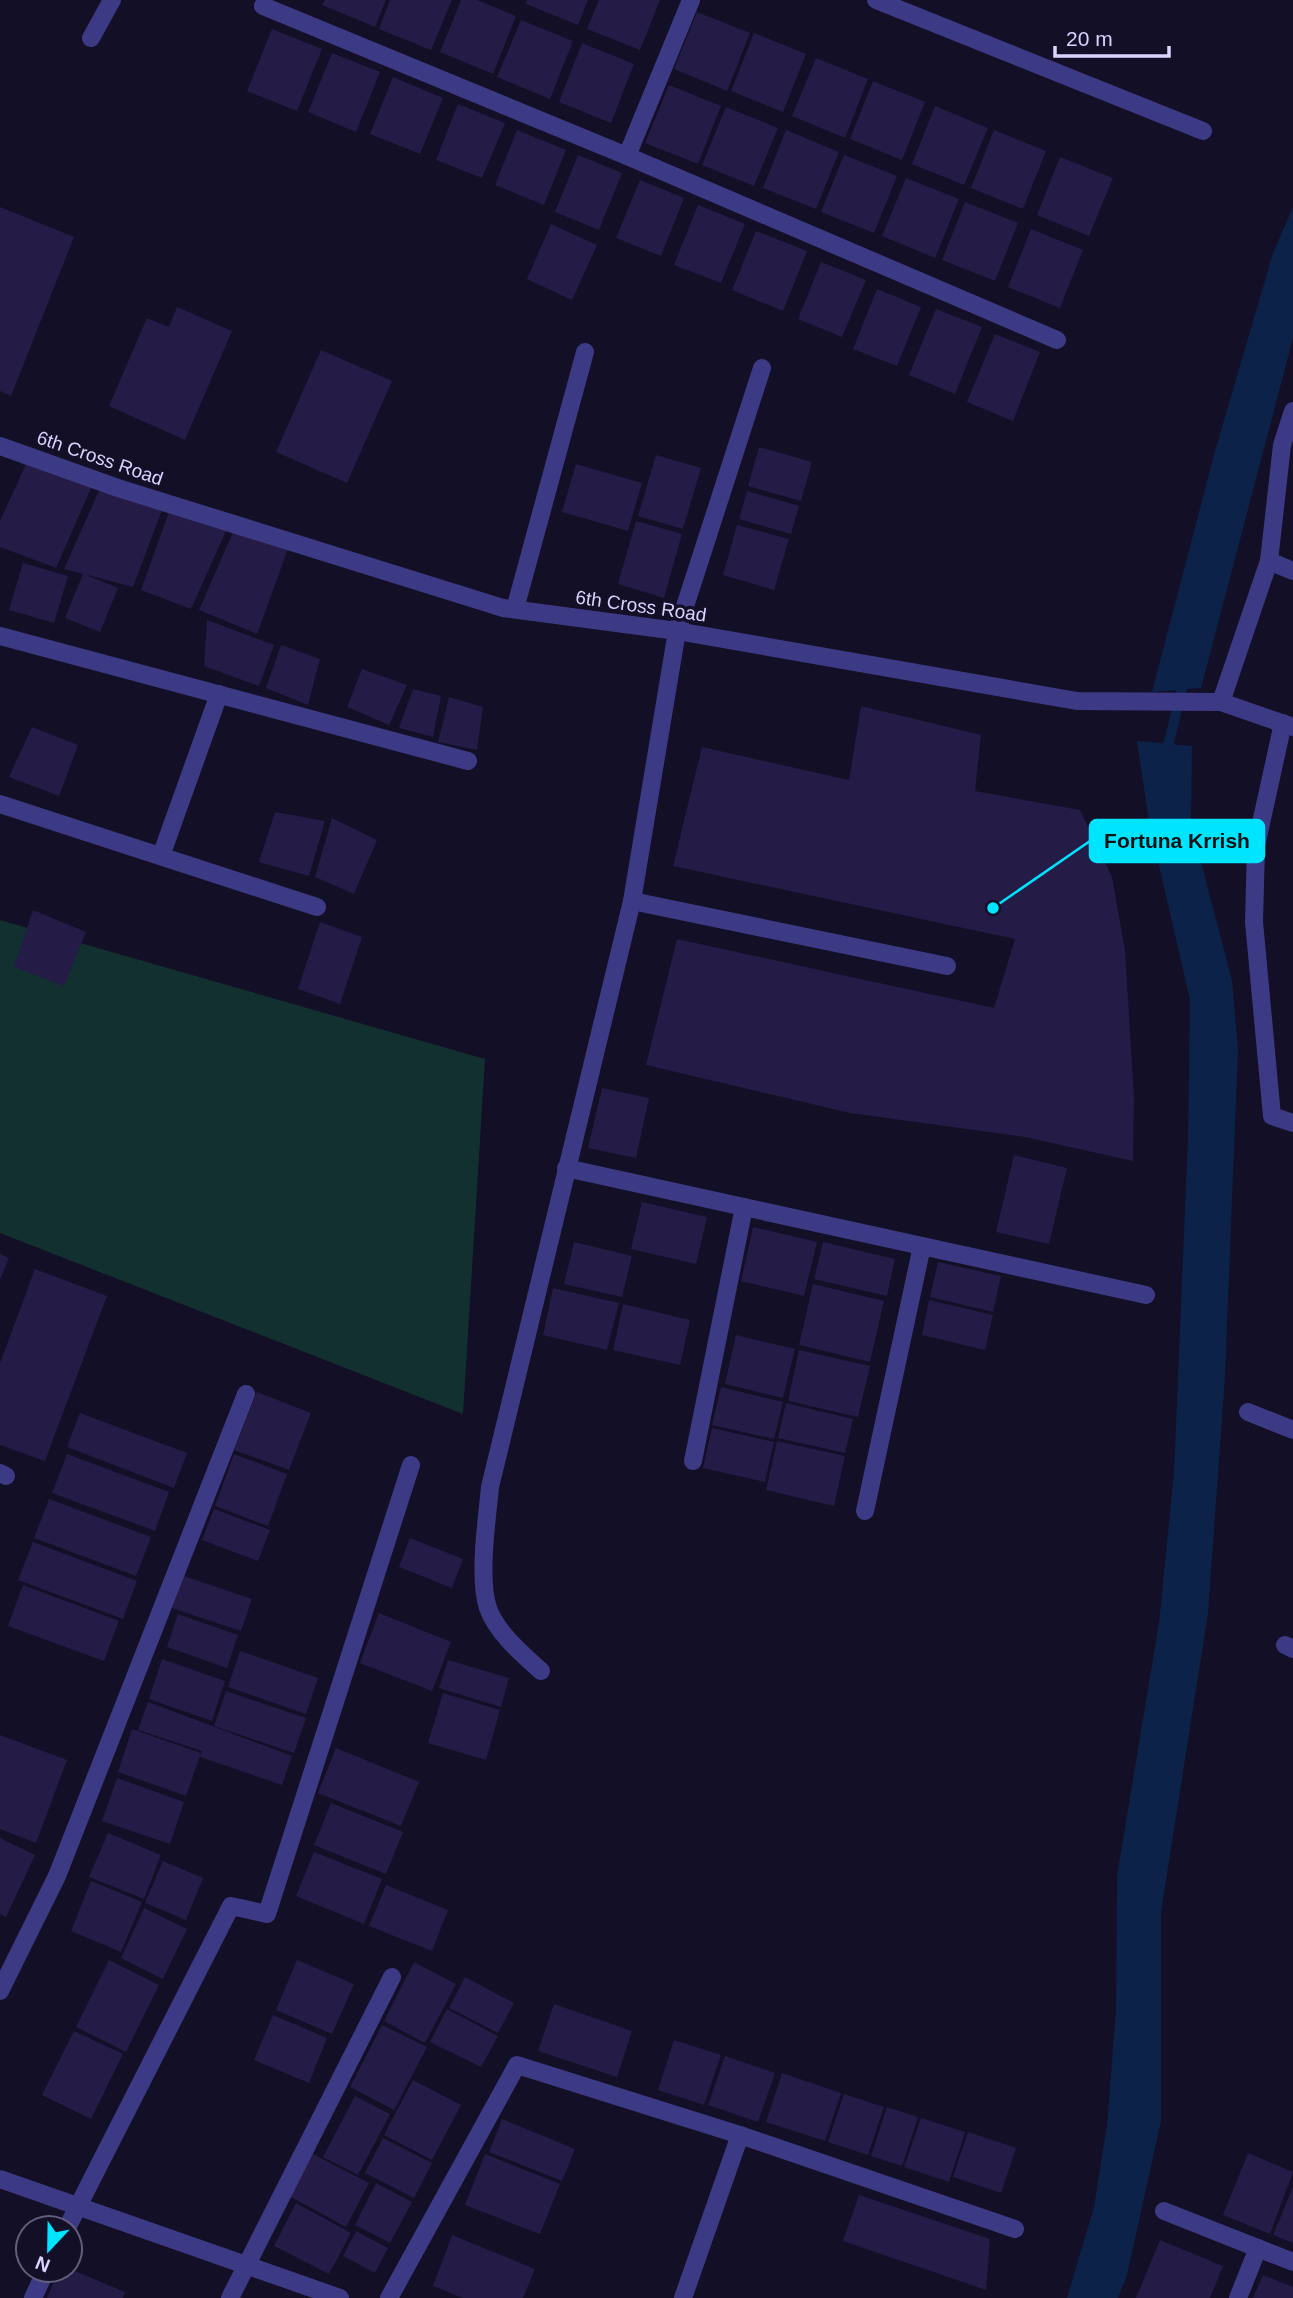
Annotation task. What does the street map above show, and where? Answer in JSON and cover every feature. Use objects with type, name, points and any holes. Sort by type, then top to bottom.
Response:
[{"type":"street","points":[[91,38],[112,0]]},
{"type":"street","points":[[627,156],[691,0]]},
{"type":"street","points":[[876,0],[1203,131]]},
{"type":"street","points":[[263,6],[627,156],[1057,340]]},
{"type":"street","points":[[515,609],[585,352]]},
{"type":"street","points":[[541,1671],[514,1648],[488,1608],[484,1555],[490,1487],[632,901],[677,631],[762,368]]},
{"type":"street","points":[[1221,702],[1269,561],[1282,445],[1293,411]]},
{"type":"street","name":"6th Cross Road","points":[[0,446],[118,488],[515,609],[677,631],[1077,701],[1221,702],[1288,725]]},
{"type":"street","points":[[1269,561],[1293,571]]},
{"type":"street","points":[[0,636],[468,761]]},
{"type":"street","points":[[161,856],[219,694]]},
{"type":"street","points":[[1288,725],[1256,859],[1254,922],[1272,1116],[1293,1124]]},
{"type":"street","points":[[0,804],[317,907]]},
{"type":"street","points":[[632,901],[947,966]]},
{"type":"street","points":[[566,1168],[1146,1295]]},
{"type":"street","points":[[693,1461],[744,1207]]},
{"type":"street","points":[[865,1511],[922,1246]]},
{"type":"street","points":[[0,1992],[57,1876],[246,1394]]},
{"type":"street","points":[[1248,1412],[1293,1430]]},
{"type":"street","points":[[74,2214],[231,1906],[267,1914],[411,1465]]},
{"type":"street","points":[[230,2298],[392,1977]]},
{"type":"street","points":[[388,2298],[517,2065],[740,2135],[1015,2229]]},
{"type":"street","points":[[683,2298],[740,2135]]},
{"type":"street","points":[[0,2179],[340,2298]]},
{"type":"street","points":[[1164,2211],[1293,2262]]},
{"type":"street","points":[[1238,2298],[1258,2248]]},
{"type":"green space","points":[[0,920],[485,1059],[463,1414],[0,1233]]},
{"type":"water","points":[[1293,207],[1293,338],[1201,688],[1152,692],[1215,451],[1273,253]]},
{"type":"water","points":[[1137,741],[1192,746],[1191,823],[1232,981],[1238,1049],[1225,1377],[1208,1613],[1161,1912],[1161,2121],[1127,2275],[1118,2298],[1067,2298],[1094,2207],[1107,2125],[1116,2011],[1117,1876],[1159,1623],[1174,1472],[1188,1137],[1190,1000],[1149,822]]},
{"type":"building","points":[[325,0],[386,0],[375,27],[322,5]]},
{"type":"building","points":[[390,0],[452,0],[431,50],[379,29]]},
{"type":"building","points":[[461,0],[477,0],[516,16],[493,74],[440,52]]},
{"type":"building","points":[[527,0],[588,0],[578,25],[526,4]]},
{"type":"building","points":[[599,0],[660,0],[640,50],[587,29]]},
{"type":"building","points":[[697,12],[750,33],[727,91],[674,69]]},
{"type":"building","points":[[521,20],[573,41],[550,99],[497,77]]},
{"type":"building","points":[[272,29],[322,49],[297,111],[247,91]]},
{"type":"building","points":[[754,33],[806,54],[783,112],[731,91]]},
{"type":"building","points":[[582,43],[634,64],[611,123],[559,102]]},
{"type":"building","points":[[332,53],[380,72],[356,132],[308,112]]},
{"type":"building","points":[[816,58],[868,79],[845,138],[792,116]]},
{"type":"building","points":[[393,77],[443,98],[420,154],[370,134]]},
{"type":"building","points":[[873,81],[925,102],[902,160],[850,139]]},
{"type":"building","points":[[669,85],[721,106],[698,164],[645,143]]},
{"type":"building","points":[[458,104],[505,123],[482,178],[436,160]]},
{"type":"building","points":[[935,106],[988,128],[964,185],[912,164]]},
{"type":"building","points":[[726,107],[778,128],[754,186],[702,165]]},
{"type":"building","points":[[517,130],[566,150],[544,205],[495,185]]},
{"type":"building","points":[[786,130],[839,152],[816,209],[763,188]]},
{"type":"building","points":[[994,130],[1046,151],[1023,209],[971,188]]},
{"type":"building","points":[[578,155],[622,173],[599,230],[555,212]]},
{"type":"building","points":[[844,155],[897,176],[874,233],[821,212]]},
{"type":"building","points":[[1060,157],[1113,178],[1089,236],[1037,215]]},
{"type":"building","points":[[906,178],[959,199],[935,258],[882,236]]},
{"type":"building","points":[[640,180],[684,198],[661,256],[616,238]]},
{"type":"building","points":[[965,202],[1018,223],[995,281],[942,260]]},
{"type":"building","points":[[698,205],[745,224],[721,283],[674,265]]},
{"type":"building","points":[[0,207],[74,237],[11,396],[0,391]]},
{"type":"building","points":[[551,224],[597,245],[572,300],[527,279]]},
{"type":"building","points":[[1031,229],[1083,250],[1060,308],[1008,287]]},
{"type":"building","points":[[756,231],[807,251],[783,311],[732,290]]},
{"type":"building","points":[[821,262],[866,280],[842,337],[798,319]]},
{"type":"building","points":[[877,289],[921,307],[897,366],[853,349]]},
{"type":"building","points":[[177,307],[232,331],[185,440],[109,406],[147,318],[169,327]]},
{"type":"building","points":[[936,309],[982,327],[955,394],[909,375]]},
{"type":"building","points":[[995,334],[1040,352],[1013,421],[967,402]]},
{"type":"building","points":[[321,350],[392,381],[347,483],[276,452]]},
{"type":"building","points":[[759,447],[812,462],[801,501],[748,486]]},
{"type":"building","points":[[656,455],[701,468],[683,529],[638,516]]},
{"type":"building","points":[[26,464],[92,486],[56,568],[0,547],[0,521]]},
{"type":"building","points":[[576,464],[642,483],[628,531],[562,512]]},
{"type":"building","points":[[99,491],[162,510],[133,587],[84,574],[118,588],[100,632],[65,618],[83,574],[64,569]]},
{"type":"building","points":[[747,491],[799,506],[791,534],[739,519]]},
{"type":"building","points":[[169,512],[226,531],[191,609],[141,590]]},
{"type":"building","points":[[636,521],[682,534],[664,598],[618,584]]},
{"type":"building","points":[[737,525],[789,539],[774,590],[723,575]]},
{"type":"building","points":[[233,532],[288,549],[257,634],[199,610]]},
{"type":"building","points":[[23,563],[68,576],[54,623],[9,610]]},
{"type":"building","points":[[207,620],[274,645],[259,686],[204,666]]},
{"type":"building","points":[[281,645],[320,659],[308,705],[266,688]]},
{"type":"building","points":[[362,669],[407,685],[389,725],[347,707]]},
{"type":"building","points":[[413,689],[441,696],[433,737],[399,728]]},
{"type":"building","points":[[449,697],[483,707],[477,750],[438,742]]},
{"type":"building","points":[[861,706],[981,735],[975,791],[1080,810],[1112,877],[1125,950],[1134,1097],[1133,1161],[1025,1137],[850,1113],[646,1065],[677,939],[994,1008],[1015,939],[673,866],[702,747],[849,780]]},
{"type":"building","points":[[32,727],[78,745],[59,796],[9,777]]},
{"type":"building","points":[[275,812],[325,821],[309,876],[259,862]]},
{"type":"building","points":[[332,818],[377,840],[354,894],[315,877]]},
{"type":"building","points":[[33,910],[86,932],[64,986],[14,967]]},
{"type":"building","points":[[320,922],[362,937],[340,1004],[298,989]]},
{"type":"building","points":[[602,1088],[649,1098],[636,1158],[588,1148]]},
{"type":"building","points":[[1014,1155],[1067,1168],[1049,1244],[996,1232]]},
{"type":"building","points":[[642,1202],[707,1217],[696,1264],[631,1249]]},
{"type":"building","points":[[753,1227],[817,1242],[804,1296],[741,1281]]},
{"type":"building","points":[[574,1242],[632,1256],[622,1297],[564,1284]]},
{"type":"building","points":[[823,1242],[895,1259],[887,1296],[814,1279]]},
{"type":"building","points":[[0,1254],[9,1258],[0,1280]]},
{"type":"building","points":[[938,1262],[1001,1276],[993,1312],[930,1297]]},
{"type":"building","points":[[35,1269],[107,1296],[45,1461],[0,1445],[0,1363]]},
{"type":"building","points":[[813,1284],[884,1301],[870,1362],[799,1345]]},
{"type":"building","points":[[553,1288],[619,1303],[607,1350],[543,1335]]},
{"type":"building","points":[[929,1300],[993,1315],[985,1350],[922,1335]]},
{"type":"building","points":[[623,1304],[690,1320],[680,1365],[613,1350]]},
{"type":"building","points":[[736,1335],[795,1349],[783,1398],[725,1384]]},
{"type":"building","points":[[799,1350],[870,1366],[858,1417],[788,1401]]},
{"type":"building","points":[[721,1387],[783,1402],[774,1439],[712,1425]]},
{"type":"building","points":[[257,1392],[311,1413],[289,1470],[234,1450]]},
{"type":"building","points":[[786,1403],[853,1419],[845,1453],[778,1438]]},
{"type":"building","points":[[80,1413],[187,1453],[174,1488],[67,1447]]},
{"type":"building","points":[[712,1428],[774,1442],[765,1482],[703,1468]]},
{"type":"building","points":[[777,1441],[845,1456],[834,1506],[766,1490]]},
{"type":"building","points":[[67,1454],[169,1492],[155,1531],[52,1493]]},
{"type":"building","points":[[234,1454],[287,1474],[268,1526],[215,1506]]},
{"type":"building","points":[[49,1499],[151,1537],[136,1576],[34,1538]]},
{"type":"building","points":[[214,1509],[270,1530],[258,1561],[202,1540]]},
{"type":"building","points":[[410,1538],[463,1559],[452,1588],[399,1567]]},
{"type":"building","points":[[33,1542],[137,1581],[123,1619],[18,1580]]},
{"type":"building","points":[[184,1576],[252,1599],[241,1631],[172,1608]]},
{"type":"building","points":[[23,1585],[119,1621],[104,1661],[8,1626]]},
{"type":"building","points":[[379,1613],[451,1642],[432,1691],[360,1663]]},
{"type":"building","points":[[178,1614],[238,1635],[227,1668],[167,1647]]},
{"type":"building","points":[[240,1651],[318,1678],[306,1714],[228,1687]]},
{"type":"building","points":[[162,1659],[225,1681],[212,1721],[149,1699]]},
{"type":"building","points":[[448,1660],[509,1678],[501,1707],[439,1688]]},
{"type":"building","points":[[226,1691],[306,1718],[294,1753],[214,1726]]},
{"type":"building","points":[[443,1693],[500,1710],[486,1760],[428,1743]]},
{"type":"building","points":[[148,1702],[292,1756],[282,1785],[200,1757],[202,1751],[138,1730]]},
{"type":"building","points":[[132,1729],[201,1753],[186,1796],[118,1772]]},
{"type":"building","points":[[0,1735],[67,1760],[36,1843],[0,1829]]},
{"type":"building","points":[[336,1748],[419,1782],[401,1826],[318,1793]]},
{"type":"building","points":[[117,1778],[184,1802],[170,1844],[102,1821]]},
{"type":"building","points":[[331,1803],[403,1832],[386,1874],[314,1845]]},
{"type":"building","points":[[108,1833],[161,1855],[144,1899],[89,1877]]},
{"type":"building","points":[[0,1838],[35,1855],[6,1917],[0,1914]]},
{"type":"building","points":[[314,1852],[382,1879],[364,1924],[296,1896]]},
{"type":"building","points":[[163,1861],[203,1878],[186,1920],[145,1903]]},
{"type":"building","points":[[91,1881],[142,1902],[121,1952],[71,1931]]},
{"type":"building","points":[[386,1885],[448,1910],[432,1951],[369,1926]]},
{"type":"building","points":[[144,1908],[187,1929],[163,1979],[121,1958]]},
{"type":"building","points":[[109,1960],[159,1985],[126,2052],[76,2027]]},
{"type":"building","points":[[297,1960],[354,1984],[332,2034],[276,2010]]},
{"type":"building","points":[[414,1962],[456,1984],[425,2043],[384,2021]]},
{"type":"building","points":[[465,1977],[514,2003],[498,2033],[449,2008]]},
{"type":"building","points":[[554,2004],[632,2031],[617,2077],[538,2051]]},
{"type":"building","points":[[447,2009],[498,2036],[481,2067],[430,2042]]},
{"type":"building","points":[[273,2015],[327,2038],[309,2083],[254,2060]]},
{"type":"building","points":[[382,2025],[427,2047],[394,2110],[350,2087]]},
{"type":"building","points":[[74,2031],[123,2054],[91,2119],[42,2095]]},
{"type":"building","points":[[674,2040],[721,2055],[704,2105],[658,2090]]},
{"type":"building","points":[[725,2056],[775,2073],[758,2122],[708,2105]]},
{"type":"building","points":[[782,2073],[841,2093],[825,2141],[766,2122]]},
{"type":"building","points":[[413,2080],[461,2105],[432,2160],[384,2135]]},
{"type":"building","points":[[844,2094],[884,2107],[868,2155],[828,2142]]},
{"type":"building","points":[[355,2096],[390,2114],[358,2175],[323,2157]]},
{"type":"building","points":[[887,2107],[918,2117],[902,2166],[871,2156]]},
{"type":"building","points":[[921,2118],[965,2132],[949,2182],[904,2167]]},
{"type":"building","points":[[502,2119],[575,2149],[562,2181],[489,2152]]},
{"type":"building","points":[[968,2132],[1016,2148],[1001,2193],[953,2177]]},
{"type":"building","points":[[383,2138],[432,2163],[414,2198],[365,2173]]},
{"type":"building","points":[[311,2153],[369,2183],[346,2227],[289,2196]]},
{"type":"building","points":[[1248,2153],[1293,2172],[1270,2234],[1223,2215]]},
{"type":"building","points":[[485,2154],[560,2184],[540,2234],[465,2205]]},
{"type":"building","points":[[376,2183],[412,2202],[390,2243],[355,2225]]},
{"type":"building","points":[[1293,2187],[1293,2243],[1273,2235]]},
{"type":"building","points":[[859,2195],[990,2239],[986,2290],[843,2241]]},
{"type":"building","points":[[296,2203],[351,2233],[329,2274],[274,2246]]},
{"type":"building","points":[[356,2231],[388,2248],[375,2273],[343,2256]]},
{"type":"building","points":[[452,2235],[535,2269],[523,2298],[463,2298],[433,2286]]},
{"type":"building","points":[[1160,2240],[1223,2266],[1210,2298],[1136,2298]]},
{"type":"building","points":[[84,2275],[125,2292],[123,2298],[47,2298],[53,2284],[84,2284]]},
{"type":"building","points":[[1263,2275],[1293,2287],[1293,2298],[1253,2298]]},
{"type":"waterway","points":[[1166,755],[1185,675]]},
{"type":"place","name":"Fortuna Krrish","points":[[993,908]]}]
